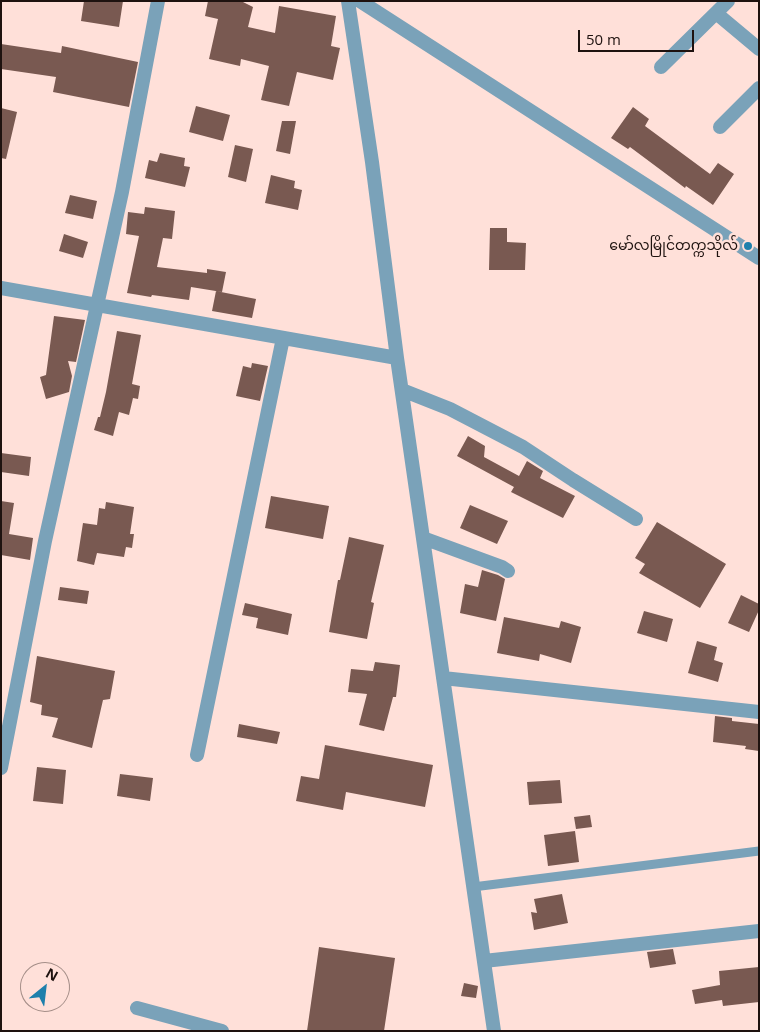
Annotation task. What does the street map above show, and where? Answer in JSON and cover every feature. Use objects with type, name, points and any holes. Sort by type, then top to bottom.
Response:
[{"type":"street","points":[[1,768],[45,541],[122,192],[158,1]]},
{"type":"street","points":[[348,1],[372,162],[397,358],[494,1031]]},
{"type":"street","points":[[360,1],[759,258]]},
{"type":"street","points":[[661,67],[728,1]]},
{"type":"street","points":[[716,13],[759,49]]},
{"type":"street","points":[[720,127],[759,88]]},
{"type":"street","points":[[1,288],[397,358]]},
{"type":"street","points":[[197,755],[282,338]]},
{"type":"street","points":[[402,390],[450,409],[523,447],[636,519]]},
{"type":"street","points":[[423,538],[502,567],[508,572]]},
{"type":"street","points":[[443,678],[759,712]]},
{"type":"street","points":[[484,961],[759,931]]},
{"type":"street","points":[[137,1008],[222,1031]]},
{"type":"lane","points":[[473,888],[759,851]]},
{"type":"building","points":[[84,1],[123,1],[119,27],[81,21]]},
{"type":"building","points":[[208,1],[241,1],[253,7],[248,27],[275,33],[279,6],[336,16],[331,46],[340,48],[333,80],[297,72],[289,106],[261,100],[269,66],[241,59],[240,66],[209,59],[218,19],[205,16]]},
{"type":"building","points":[[1,44],[61,53],[62,46],[138,62],[129,107],[53,92],[56,77],[1,69]]},
{"type":"building","points":[[196,106],[230,115],[223,141],[189,132]]},
{"type":"building","points":[[633,107],[649,119],[645,126],[710,174],[718,163],[734,174],[713,205],[686,186],[685,188],[630,147],[628,149],[611,138]]},
{"type":"building","points":[[1,108],[17,112],[6,159],[1,158]]},
{"type":"building","points":[[282,121],[296,121],[290,154],[276,151]]},
{"type":"building","points":[[235,145],[253,149],[246,182],[228,177]]},
{"type":"building","points":[[160,153],[185,158],[184,166],[190,167],[185,187],[145,178],[149,160],[157,162]]},
{"type":"building","points":[[271,175],[295,181],[294,188],[302,190],[298,210],[265,203]]},
{"type":"building","points":[[70,195],[97,201],[93,219],[65,213]]},
{"type":"building","points":[[145,207],[175,211],[172,239],[163,238],[157,267],[207,273],[207,269],[226,272],[222,292],[191,287],[189,300],[127,293],[139,236],[126,234],[128,212],[144,214]]},
{"type":"building","points":[[490,228],[507,228],[507,242],[526,243],[525,270],[489,270]]},
{"type":"building","points":[[64,234],[88,242],[83,258],[59,251]]},
{"type":"building","points":[[216,291],[256,299],[252,318],[212,311]]},
{"type":"building","points":[[54,316],[85,320],[76,362],[68,361],[72,376],[69,392],[46,399],[40,377],[46,375]]},
{"type":"building","points":[[117,331],[141,335],[132,384],[140,386],[138,399],[133,398],[129,415],[119,412],[113,436],[94,430],[98,417],[100,417],[106,392]]},
{"type":"building","points":[[252,363],[268,366],[260,401],[236,396],[243,366],[251,368]]},
{"type":"building","points":[[468,436],[485,446],[484,457],[519,476],[527,461],[543,471],[540,478],[575,496],[563,518],[511,492],[514,487],[457,456]]},
{"type":"building","points":[[1,453],[31,457],[29,476],[1,472]]},
{"type":"building","points":[[271,496],[329,506],[323,539],[265,528]]},
{"type":"building","points":[[1,501],[14,503],[9,534],[33,538],[30,560],[1,555]]},
{"type":"building","points":[[106,502],[134,507],[130,534],[134,534],[132,548],[126,547],[124,557],[97,553],[94,565],[77,561],[83,523],[97,525],[99,508],[105,509]]},
{"type":"building","points":[[470,505],[508,521],[497,544],[460,528]]},
{"type":"building","points":[[657,522],[726,564],[700,608],[639,573],[645,564],[635,558]]},
{"type":"building","points":[[349,537],[384,545],[371,602],[374,603],[367,639],[329,632],[338,580],[340,580]]},
{"type":"building","points":[[482,570],[505,579],[496,621],[460,613],[465,584],[478,587]]},
{"type":"building","points":[[60,587],[89,591],[87,604],[58,600]]},
{"type":"building","points":[[741,595],[759,604],[759,610],[749,632],[728,623]]},
{"type":"building","points":[[245,603],[292,614],[288,635],[256,628],[258,618],[242,615]]},
{"type":"building","points":[[644,611],[673,619],[667,642],[637,633]]},
{"type":"building","points":[[504,617],[559,628],[561,621],[581,627],[571,663],[540,654],[539,661],[497,653]]},
{"type":"building","points":[[697,641],[717,647],[714,660],[723,663],[718,682],[688,673]]},
{"type":"building","points":[[37,656],[115,671],[110,699],[103,700],[92,748],[52,737],[58,718],[41,715],[42,705],[30,702]]},
{"type":"building","points":[[375,662],[400,665],[396,697],[393,697],[384,731],[359,725],[367,694],[348,692],[351,669],[373,671]]},
{"type":"building","points":[[715,716],[732,718],[732,721],[759,724],[759,751],[745,749],[746,746],[713,742]]},
{"type":"building","points":[[239,724],[280,732],[277,744],[237,737]]},
{"type":"building","points":[[325,745],[433,765],[425,807],[346,792],[343,810],[296,801],[301,776],[319,779]]},
{"type":"building","points":[[37,767],[66,770],[63,804],[33,801]]},
{"type":"building","points":[[120,774],[153,778],[150,801],[117,796]]},
{"type":"building","points":[[560,780],[562,803],[529,805],[527,782]]},
{"type":"building","points":[[590,815],[592,827],[576,829],[574,817]]},
{"type":"building","points":[[575,831],[579,862],[548,866],[544,835]]},
{"type":"building","points":[[562,894],[568,923],[534,930],[531,912],[537,913],[534,899]]},
{"type":"building","points":[[319,947],[395,958],[384,1031],[307,1031]]},
{"type":"building","points":[[673,949],[676,964],[650,968],[647,952]]},
{"type":"building","points":[[759,967],[759,1002],[723,1006],[722,1000],[695,1004],[692,990],[720,985],[719,971]]},
{"type":"building","points":[[464,983],[478,986],[476,998],[461,996]]},
{"type":"place","name":"မော်လမြိုင်တက္ကသိုလ်","points":[[748,246]]}]
